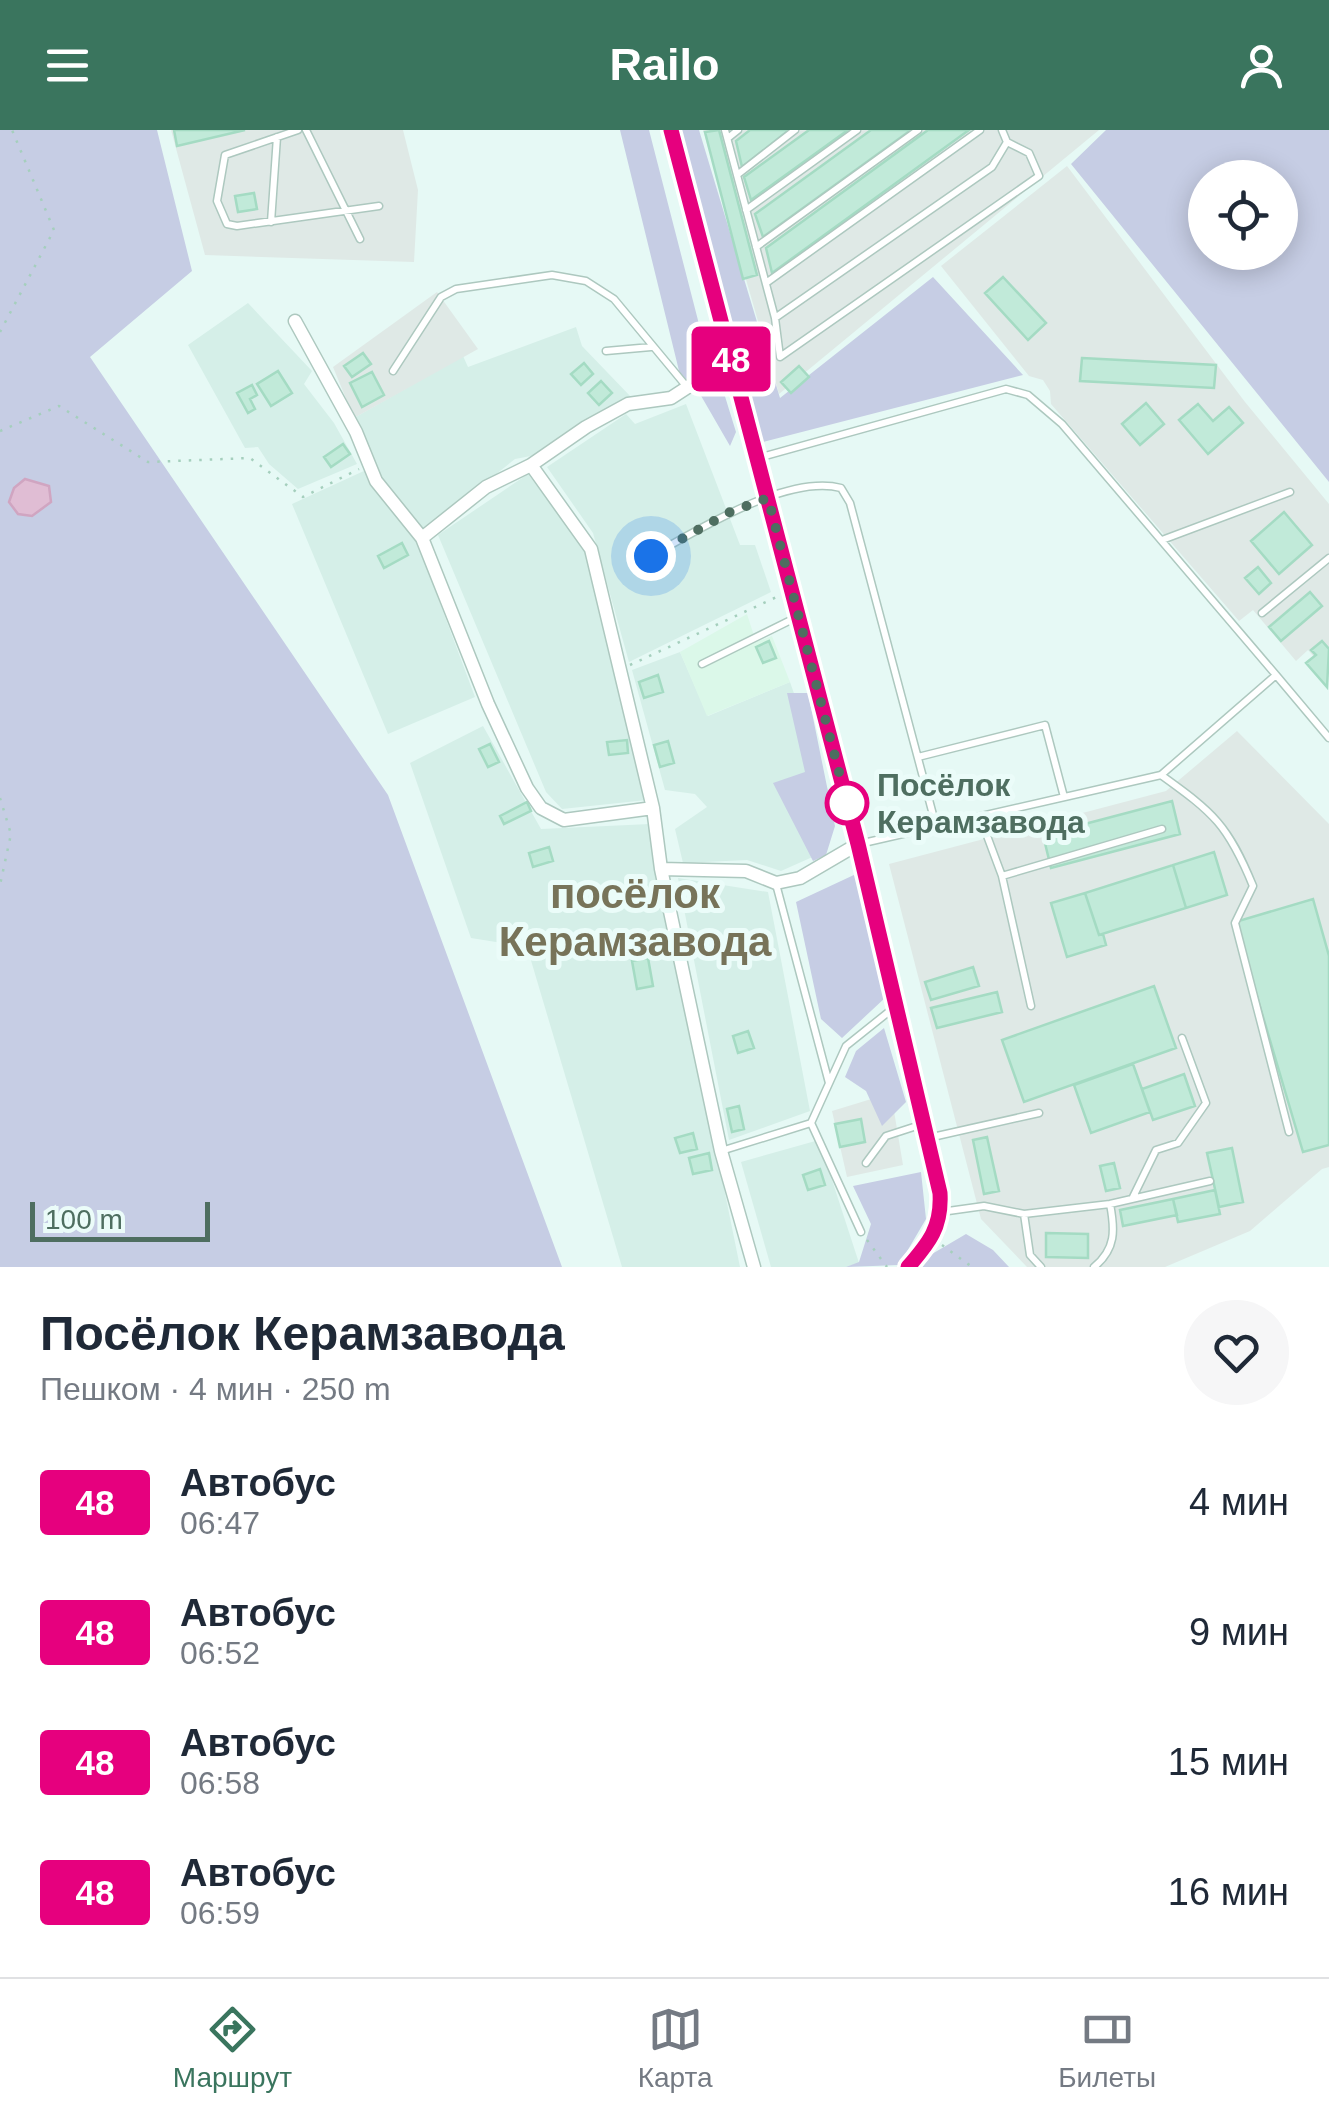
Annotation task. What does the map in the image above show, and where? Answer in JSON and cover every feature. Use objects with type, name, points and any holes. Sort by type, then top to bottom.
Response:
[{"type":"street","points":[[671,130],[858,844],[926,1131],[941,1212],[932,1238],[908,1267]]},
{"type":"street","points":[[295,321],[389,500],[422,538],[526,788],[542,808],[564,820],[652,808]]},
{"type":"street","points":[[422,538],[486,487],[531,465],[586,427],[628,404],[672,398],[731,359]]},
{"type":"street","points":[[531,465],[590,549],[652,808],[661,870],[721,1151],[754,1267]]},
{"type":"street","points":[[661,870],[746,871],[776,883],[800,878],[858,844]]},
{"type":"lane","points":[[298,130],[225,155],[217,200],[227,224],[271,222],[379,206]]},
{"type":"lane","points":[[306,130],[360,239]]},
{"type":"lane","points":[[738,130],[726,134],[775,318],[780,356],[1039,176],[1029,152],[1007,142],[1002,130]]},
{"type":"lane","points":[[737,175],[795,130]]},
{"type":"lane","points":[[746,210],[857,130]]},
{"type":"lane","points":[[756,248],[918,130]]},
{"type":"lane","points":[[766,283],[980,130]]},
{"type":"lane","points":[[271,222],[277,137]]},
{"type":"lane","points":[[775,318],[992,167],[1007,142]]},
{"type":"lane","points":[[393,371],[440,297],[456,289],[552,276],[586,281],[614,298],[688,388]]},
{"type":"lane","points":[[606,350],[652,346]]},
{"type":"lane","points":[[757,458],[1006,390],[1028,395],[1062,424],[1329,738]]},
{"type":"lane","points":[[651,556],[730,512],[768,498],[825,484],[842,488],[850,502],[936,826]]},
{"type":"lane","points":[[1162,540],[1290,492]]},
{"type":"lane","points":[[1262,613],[1329,558]]},
{"type":"lane","points":[[702,664],[798,616]]},
{"type":"lane","points":[[858,844],[1162,774],[1276,676]]},
{"type":"lane","points":[[918,757],[1045,725],[1064,797]]},
{"type":"lane","points":[[1162,774],[1207,808],[1235,842],[1252,886],[1235,923],[1289,1132]]},
{"type":"lane","points":[[980,817],[1002,876],[1031,1006]]},
{"type":"lane","points":[[1002,876],[1162,829]]},
{"type":"lane","points":[[776,883],[829,1083]]},
{"type":"lane","points":[[721,1151],[811,1122],[846,1046],[897,1005]]},
{"type":"lane","points":[[1133,1198],[1156,1150],[1178,1143],[1206,1104],[1182,1038]]},
{"type":"lane","points":[[866,1163],[886,1136],[1039,1112]]},
{"type":"lane","points":[[811,1122],[861,1232]]},
{"type":"lane","points":[[941,1212],[984,1206],[1024,1214],[1110,1204],[1210,1181]]},
{"type":"lane","points":[[1094,1267],[1103,1260],[1116,1234],[1110,1204]]},
{"type":"lane","points":[[1024,1214],[1030,1255],[1041,1267]]},
{"type":"path","points":[[0,332],[54,230],[12,130]]},
{"type":"path","points":[[0,432],[58,406],[148,462],[250,458],[303,497],[369,464]]},
{"type":"path","points":[[620,670],[764,601],[792,592]]},
{"type":"path","points":[[0,798],[11,834],[0,885]]},
{"type":"path","points":[[861,1232],[886,1267]]},
{"type":"path","points":[[932,1238],[972,1267]]},
{"type":"shaded area","points":[[0,130],[157,130],[192,271],[90,357],[388,795],[562,1267],[0,1267]]},
{"type":"shaded area","points":[[171,130],[403,130],[418,190],[414,262],[205,255]]},
{"type":"shaded area","points":[[620,130],[649,130],[709,363],[682,383]]},
{"type":"shaded area","points":[[681,130],[699,130],[780,398],[933,277],[1023,375],[759,443]]},
{"type":"shaded area","points":[[703,130],[1099,130],[779,394]]},
{"type":"shaded area","points":[[1106,130],[1329,130],[1329,482],[1071,164]]},
{"type":"shaded area","points":[[1067,166],[1245,402],[1329,504],[1329,674],[1308,650],[1296,661],[1253,610],[1239,621],[1051,404],[1050,391],[1043,380],[1029,376],[941,266]]},
{"type":"shaded area","points":[[437,292],[478,349],[354,418],[333,367]]},
{"type":"shaded area","points":[[248,303],[312,371],[304,384],[334,423],[357,464],[298,489],[269,464],[258,447],[245,448],[188,345]]},
{"type":"shaded area","points":[[576,327],[582,346],[631,397],[536,455],[515,459],[424,532],[380,475],[354,418],[463,356],[468,367]]},
{"type":"shaded area","points":[[719,377],[736,432],[730,446],[700,394]]},
{"type":"shaded area","points":[[686,404],[740,545],[755,545],[771,592],[629,662],[593,533],[547,467],[626,414],[635,424]]},
{"type":"shaded area","points":[[366,470],[385,503],[416,539],[475,697],[388,734],[292,504]]},
{"type":"shaded area","points":[[528,474],[585,550],[647,800],[562,809],[546,792],[438,535]]},
{"type":"shaded area","points":[[25,479],[49,486],[51,502],[32,516],[18,514],[9,502],[14,488]]},
{"type":"shaded area","points":[[747,614],[756,642],[772,636],[790,682],[707,716],[680,652]]},
{"type":"shaded area","points":[[680,652],[708,716],[790,682],[831,799],[817,855],[781,871],[747,860],[683,863],[675,829],[707,807],[695,794],[665,790],[632,670]]},
{"type":"shaded area","points":[[787,693],[808,693],[835,826],[826,855],[813,861],[773,783],[805,772]]},
{"type":"shaded area","points":[[483,726],[541,829],[650,824],[740,1267],[622,1267],[527,947],[471,938],[410,763]]},
{"type":"shaded area","points":[[1237,731],[1329,824],[1329,1167],[1250,1231],[1165,1267],[1027,1267],[981,1219],[889,864],[1166,791]]},
{"type":"shaded area","points":[[856,874],[886,997],[842,1038],[821,1019],[796,902]]},
{"type":"shaded area","points":[[678,878],[768,892],[810,1111],[729,1140]]},
{"type":"shaded area","points":[[884,1028],[906,1102],[882,1126],[866,1091],[845,1077],[856,1051]]},
{"type":"shaded area","points":[[891,1093],[903,1165],[847,1177],[832,1111]]},
{"type":"shaded area","points":[[819,1140],[859,1263],[846,1267],[771,1267],[741,1162]]},
{"type":"shaded area","points":[[921,1172],[926,1219],[899,1265],[846,1267],[859,1262],[871,1224],[853,1186]]},
{"type":"shaded area","points":[[966,1234],[993,1250],[1009,1267],[922,1267],[932,1254]]},
{"type":"building","points":[[174,130],[245,130],[177,146]]},
{"type":"building","points":[[719,130],[757,275],[743,279],[705,132]]},
{"type":"building","points":[[750,130],[789,130],[742,167],[736,141]]},
{"type":"building","points":[[809,130],[848,130],[751,200],[744,177]]},
{"type":"building","points":[[871,130],[911,130],[763,237],[755,214]]},
{"type":"building","points":[[928,130],[969,130],[772,273],[766,248]]},
{"type":"building","points":[[254,193],[257,209],[238,212],[235,196]]},
{"type":"building","points":[[1003,277],[1046,323],[1028,340],[985,293]]},
{"type":"building","points":[[363,353],[371,364],[352,377],[344,366]]},
{"type":"building","points":[[1082,358],[1216,365],[1214,388],[1080,381]]},
{"type":"building","points":[[584,363],[593,374],[581,385],[571,374]]},
{"type":"building","points":[[799,366],[809,377],[791,393],[781,382]]},
{"type":"building","points":[[278,371],[292,393],[271,406],[257,384]]},
{"type":"building","points":[[372,372],[384,395],[362,407],[350,383]]},
{"type":"building","points":[[601,381],[612,393],[599,405],[588,393]]},
{"type":"building","points":[[252,385],[257,395],[250,399],[255,409],[248,413],[237,393]]},
{"type":"building","points":[[1146,403],[1164,424],[1140,445],[1122,424]]},
{"type":"building","points":[[1198,404],[1213,421],[1229,407],[1243,423],[1208,454],[1179,420]]},
{"type":"building","points":[[343,444],[350,454],[331,467],[324,457]]},
{"type":"building","points":[[1284,512],[1312,545],[1279,574],[1251,541]]},
{"type":"building","points":[[402,543],[408,555],[384,568],[378,556]]},
{"type":"building","points":[[1258,567],[1271,583],[1259,594],[1245,578]]},
{"type":"building","points":[[1310,592],[1322,606],[1281,641],[1269,627]]},
{"type":"building","points":[[769,641],[776,658],[763,663],[756,647]]},
{"type":"building","points":[[1322,641],[1329,649],[1327,687],[1306,663],[1316,655],[1311,650]]},
{"type":"building","points":[[658,675],[663,692],[644,698],[639,682]]},
{"type":"building","points":[[627,740],[628,753],[609,755],[607,742]]},
{"type":"building","points":[[668,741],[674,763],[660,767],[654,745]]},
{"type":"building","points":[[490,744],[499,762],[488,767],[479,749]]},
{"type":"building","points":[[1172,801],[1180,834],[1051,868],[1043,835]]},
{"type":"building","points":[[527,802],[531,811],[504,824],[500,816]]},
{"type":"building","points":[[549,847],[553,861],[533,867],[529,853]]},
{"type":"building","points":[[1214,852],[1227,895],[1186,908],[1173,865]]},
{"type":"building","points":[[1173,865],[1186,908],[1099,935],[1085,893]]},
{"type":"building","points":[[1085,893],[1106,945],[1067,957],[1051,903]]},
{"type":"building","points":[[1313,899],[1329,956],[1329,1145],[1303,1152],[1235,922]]},
{"type":"building","points":[[648,958],[653,986],[637,989],[632,961]]},
{"type":"building","points":[[973,967],[979,986],[931,1000],[925,982]]},
{"type":"building","points":[[1154,986],[1176,1048],[1024,1102],[1002,1040]]},
{"type":"building","points":[[997,992],[1002,1012],[937,1028],[931,1008]]},
{"type":"building","points":[[748,1031],[754,1048],[738,1053],[733,1036]]},
{"type":"building","points":[[1133,1064],[1150,1112],[1091,1133],[1074,1085]]},
{"type":"building","points":[[1184,1074],[1195,1106],[1153,1120],[1142,1089]]},
{"type":"building","points":[[739,1106],[744,1129],[732,1132],[727,1109]]},
{"type":"building","points":[[861,1119],[865,1142],[840,1147],[835,1124]]},
{"type":"building","points":[[693,1133],[697,1149],[680,1153],[675,1138]]},
{"type":"building","points":[[987,1137],[999,1191],[984,1194],[973,1140]]},
{"type":"building","points":[[1232,1148],[1243,1202],[1219,1207],[1207,1153]]},
{"type":"building","points":[[709,1153],[712,1170],[693,1174],[689,1158]]},
{"type":"building","points":[[1114,1163],[1120,1188],[1106,1191],[1100,1166]]},
{"type":"building","points":[[820,1169],[825,1185],[808,1190],[803,1175]]},
{"type":"building","points":[[1215,1190],[1220,1214],[1178,1222],[1173,1199]]},
{"type":"building","points":[[1173,1199],[1177,1215],[1123,1226],[1120,1210]]},
{"type":"building","points":[[1046,1233],[1088,1234],[1088,1258],[1046,1257]]},
{"type":"bus line","name":"48","points":[[671,130],[858,844],[940,1193],[938,1225],[908,1267]]},
{"type":"place","name":"Посёлок Керамзавода","points":[[847,803]]},
{"type":"district","name":"посёлок Керамзавода","points":[[635,917]]},
{"type":"route","points":[[651,556],[730,512],[768,498],[847,803]]}]
